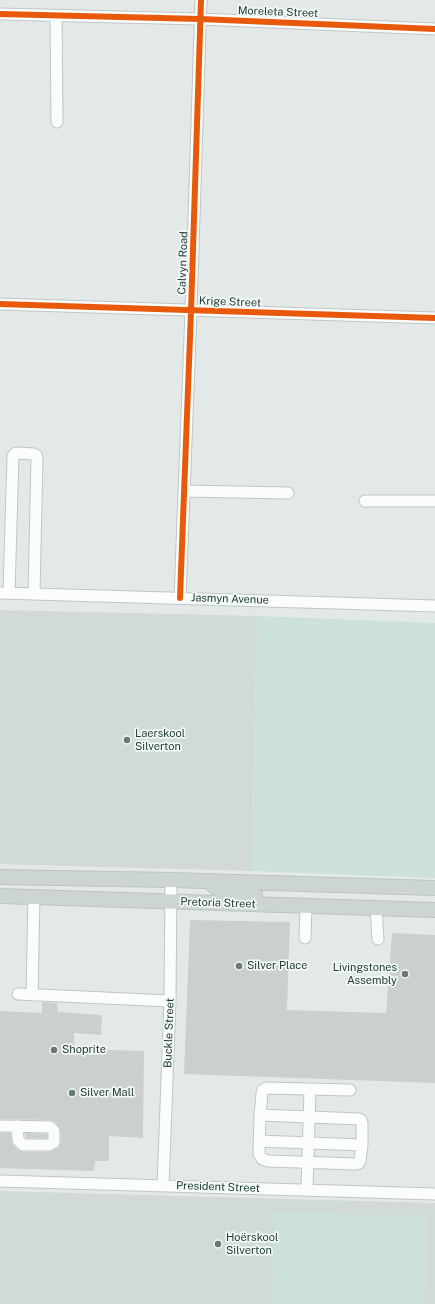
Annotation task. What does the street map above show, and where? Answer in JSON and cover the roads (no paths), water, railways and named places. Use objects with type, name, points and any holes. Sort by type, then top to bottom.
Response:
[{"type":"main road","name":"Pretoria Street","points":[[0,878],[171,880],[435,888]]},
{"type":"main road","points":[[209,881],[218,889],[227,893],[363,899],[373,903],[376,908]]},
{"type":"main road","name":"Pretoria Street","points":[[0,896],[435,910]]},
{"type":"street","name":"Calvyn Road","points":[[180,598],[201,0]]},
{"type":"street","name":"Moreleta Street","points":[[0,14],[200,19],[435,29]]},
{"type":"street","points":[[56,16],[57,122]]},
{"type":"street","name":"Krige Street","points":[[0,304],[435,318]]},
{"type":"street","points":[[4,593],[13,456],[16,454],[34,454],[36,455],[34,594]]},
{"type":"street","points":[[184,491],[288,493]]},
{"type":"street","points":[[365,501],[435,501]]},
{"type":"street","name":"Jasmyn Avenue","points":[[4,593],[435,606]]},
{"type":"street","name":"Buckle Street","points":[[163,1185],[170,1001],[171,880]]},
{"type":"street","points":[[32,995],[34,897]]},
{"type":"street","points":[[305,938],[306,906]]},
{"type":"street","points":[[376,908],[378,940]]},
{"type":"street","points":[[18,994],[88,996],[170,1001]]},
{"type":"street","points":[[260,1115],[359,1118],[362,1123],[362,1145],[360,1161],[356,1164],[308,1163],[262,1159],[259,1154],[260,1115],[263,1090],[267,1088],[350,1090]]},
{"type":"street","points":[[307,1190],[310,1090]]},
{"type":"street","points":[[0,1126],[18,1126]]},
{"type":"street","points":[[259,1141],[362,1145]]},
{"type":"street","name":"President Street","points":[[0,1181],[435,1194]]},
{"type":"place","name":"Laerskool Silverton","points":[[127,740]]},
{"type":"place","name":"Silver Place","points":[[239,966]]},
{"type":"place","name":"Livingstones Assembly","points":[[405,974]]},
{"type":"place","name":"Shoprite","points":[[54,1050]]},
{"type":"place","name":"Silver Mall","points":[[72,1093]]},
{"type":"place","name":"Hoërskool Silverton","points":[[218,1244]]}]
